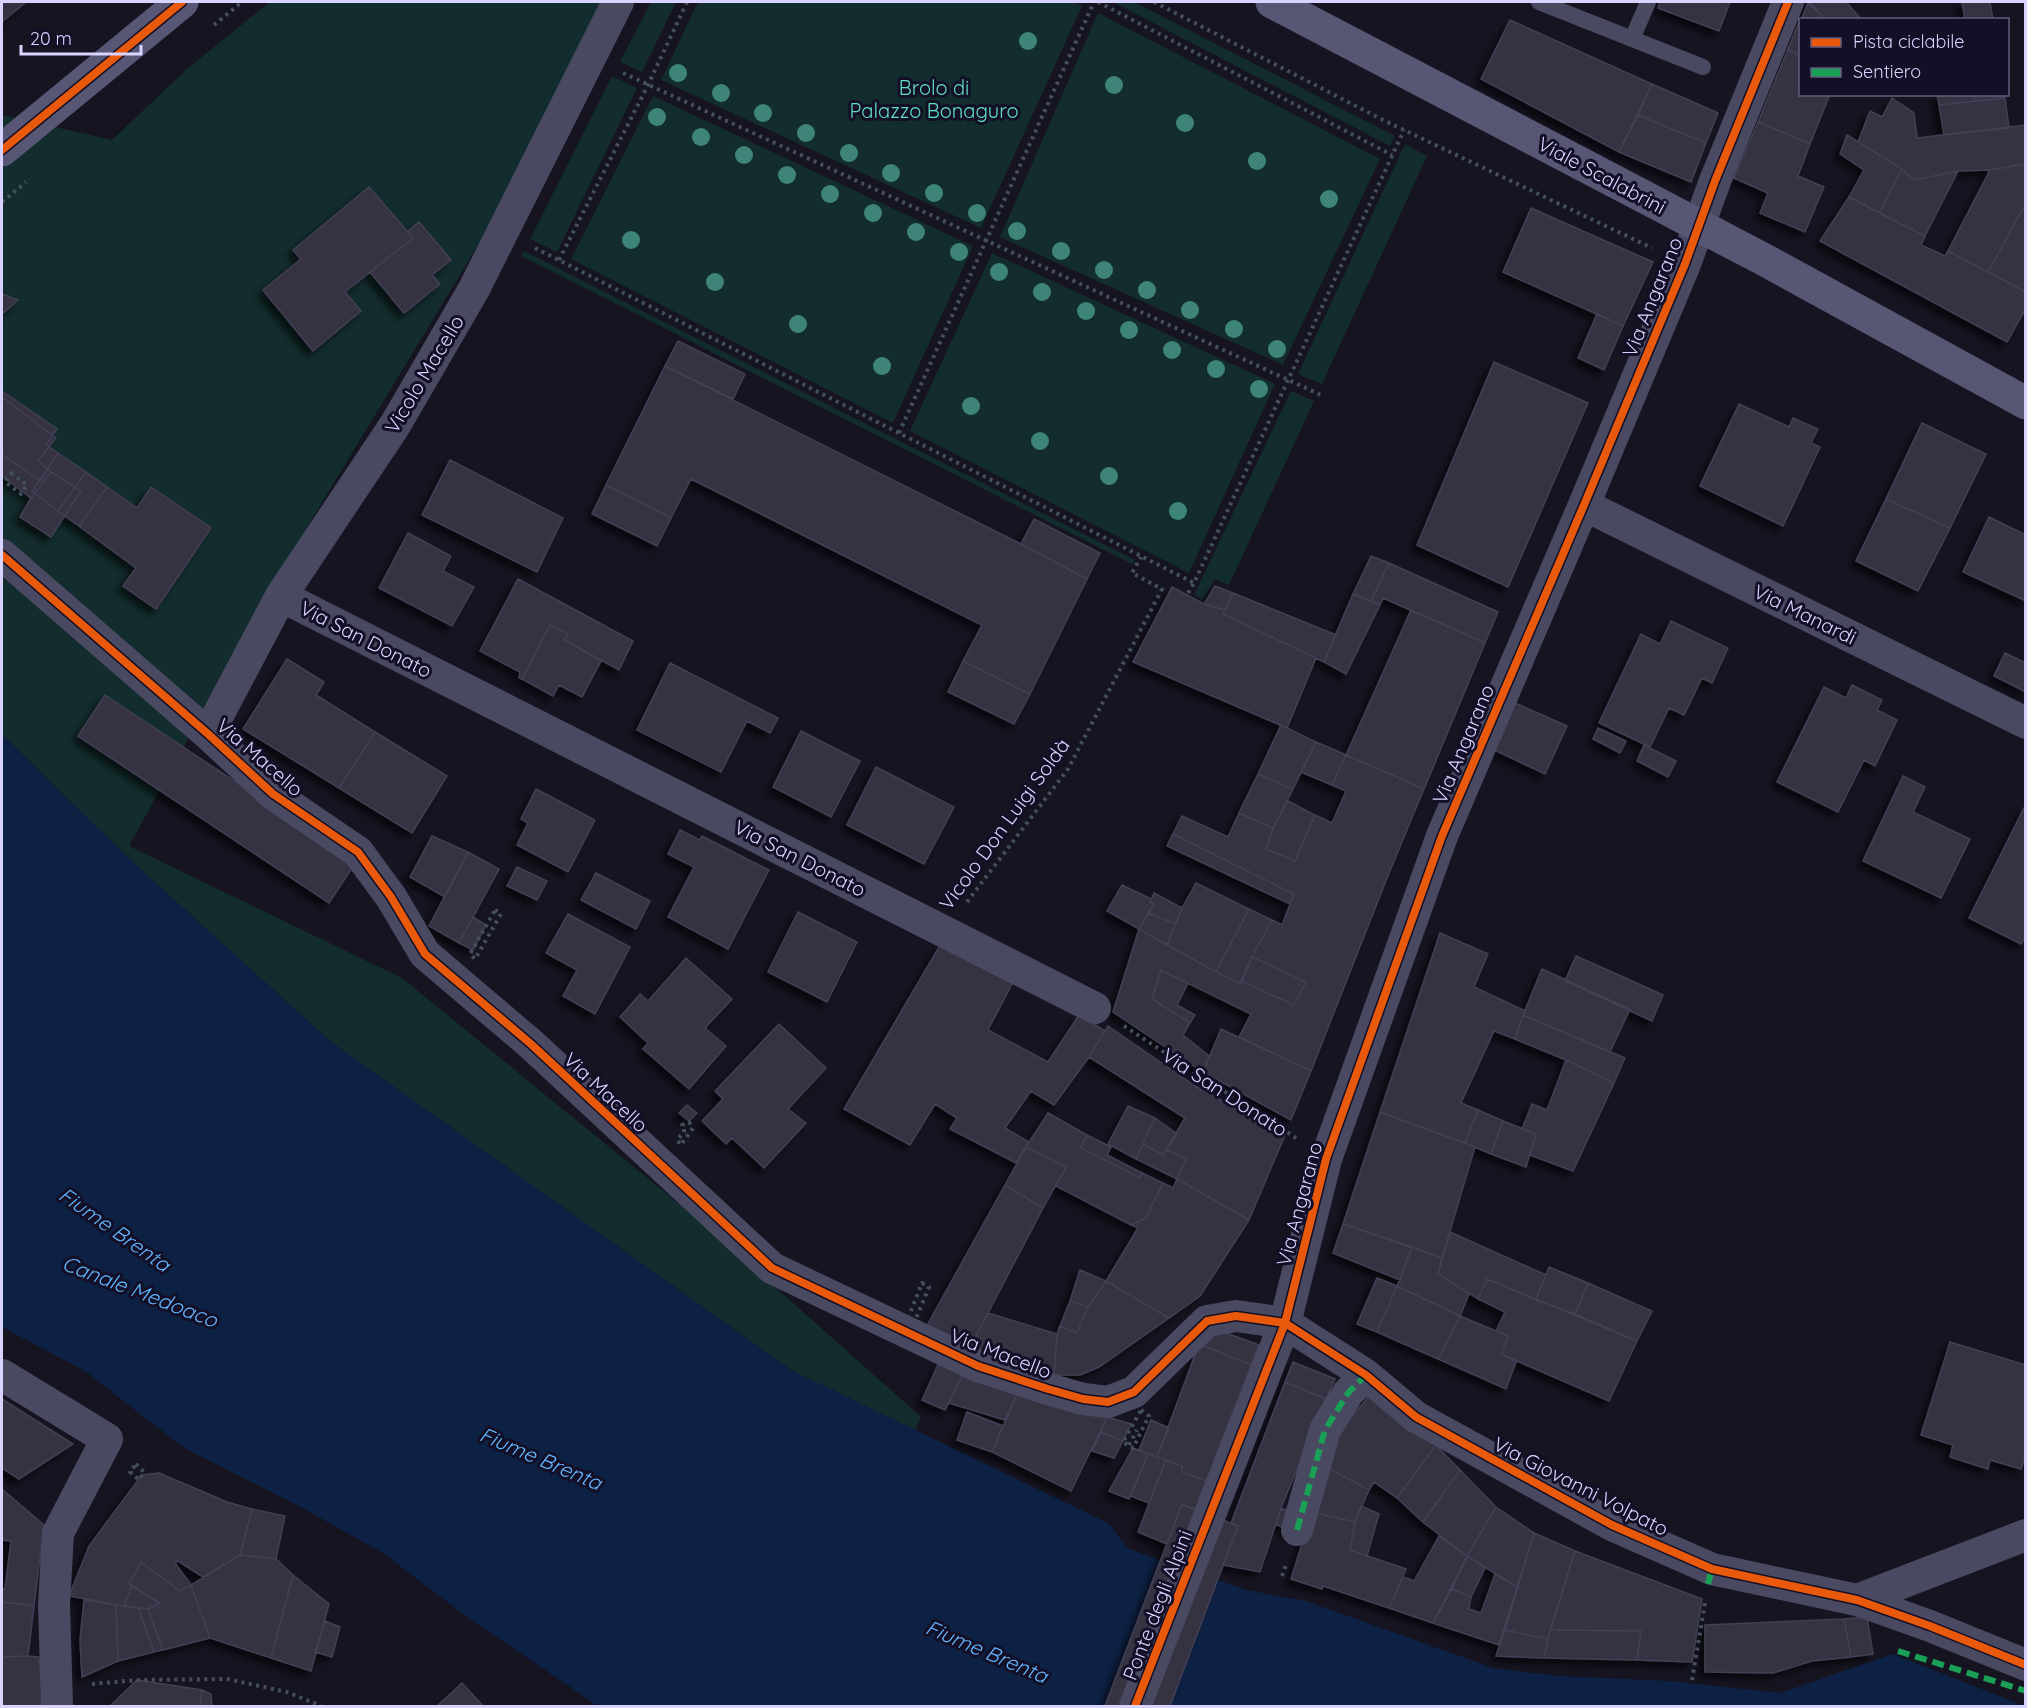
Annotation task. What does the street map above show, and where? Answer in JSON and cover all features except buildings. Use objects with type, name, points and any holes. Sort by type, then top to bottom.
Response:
[{"type":"street","points":[[2,150],[182,2]]},
{"type":"street","name":"Vicolo Macello","points":[[208,734],[281,596],[395,425],[474,289],[618,2]]},
{"type":"street","name":"Viale Scalabrini","points":[[1272,2],[1699,226],[2025,403]]},
{"type":"street","name":"Via Angarano","points":[[1209,1515],[1285,1323],[1326,1159],[1442,836],[1685,264],[1788,2]]},
{"type":"street","name":"Via Manardi","points":[[1584,505],[2025,723]]},
{"type":"street","name":"Via Macello","points":[[2,555],[208,734],[273,794],[358,852],[391,897],[425,954],[532,1046],[772,1268],[978,1366],[1074,1397],[1108,1402],[1134,1392],[1208,1321],[1236,1316],[1285,1323]]},
{"type":"street","name":"Via San Donato","points":[[281,596],[1095,1008]]},
{"type":"street","name":"Via Giovanni Volpato","points":[[1285,1323],[1366,1375],[1416,1417],[1710,1577],[1857,1600],[1930,1626],[2025,1665]]},
{"type":"street","points":[[2,1375],[107,1439],[58,1533],[54,1605],[58,1697]]},
{"type":"street","points":[[1297,1530],[1325,1430],[1348,1393],[1366,1375]]},
{"type":"street","name":"Ponte degli Alpini","points":[[1135,1707],[1209,1515]]},
{"type":"street","points":[[1857,1600],[2025,1534]]},
{"type":"lane","points":[[1539,2],[1703,67]]},
{"type":"lane","points":[[1632,39],[1648,2]]},
{"type":"path","points":[[559,260],[648,85],[687,2]]},
{"type":"path","points":[[899,433],[1096,2],[1392,155]]},
{"type":"path","points":[[1154,2],[1404,130],[1685,264]]},
{"type":"path","points":[[618,71],[1321,395]]},
{"type":"path","points":[[1188,593],[1404,130]]},
{"type":"path","points":[[530,246],[1194,583]]},
{"type":"path","points":[[12,473],[27,484],[21,494],[5,482],[12,473]]},
{"type":"path","points":[[495,910],[501,914],[475,959],[470,954],[495,910]]},
{"type":"path","points":[[689,1122],[693,1128],[681,1145],[677,1140],[684,1132],[682,1125],[689,1122]]},
{"type":"path","points":[[1692,1680],[1710,1577]]},
{"type":"path","points":[[58,1697],[137,1680],[227,1679],[287,1692],[321,1707]]},
{"type":"green space","points":[[270,2],[604,2],[497,214],[312,519],[129,846],[402,978],[710,1229],[921,1417],[915,1430],[791,1370],[331,1042],[138,867],[2,735],[2,115],[112,140],[188,68]]},
{"type":"green space","points":[[651,2],[676,2],[642,72],[620,62]]},
{"type":"green space","name":"Brolo di Palazzo Bonaguro","points":[[698,2],[1074,2],[1082,6],[981,228],[661,80]]},
{"type":"green space","points":[[1113,2],[1134,2],[1395,136],[1390,146]]},
{"type":"green space","points":[[1098,13],[1380,159],[1283,365],[1000,237]]},
{"type":"green space","points":[[612,76],[637,88],[557,252],[530,239]]},
{"type":"green space","points":[[653,96],[973,246],[893,423],[571,259]]},
{"type":"green space","points":[[1405,144],[1427,156],[1322,384],[1298,374]]},
{"type":"green space","points":[[524,251],[1135,560],[1132,564],[521,256]]},
{"type":"green space","points":[[992,253],[1275,384],[1189,573],[910,431]]},
{"type":"green space","points":[[1291,391],[1314,401],[1229,585],[1215,579],[1203,600],[1194,595]]},
{"type":"water","points":[[2,735],[138,867],[331,1042],[791,1370],[1108,1523],[1129,1549],[1247,1590],[1306,1601],[1493,1668],[1559,1676],[1670,1681],[1780,1693],[1893,1654],[2025,1706],[598,1706],[467,1617],[383,1553],[297,1505],[184,1448],[85,1371],[2,1327]]},
{"type":"marked path","points":[[1297,1530],[1325,1430],[1348,1393],[1366,1375]]},
{"type":"marked path","points":[[1708,1584],[1712,1569]]},
{"type":"marked path","points":[[1898,1651],[2026,1691]]},
{"type":"cycle path","points":[[2,150],[182,2]]},
{"type":"cycle path","points":[[1135,1706],[1285,1323],[1326,1159],[1442,836],[1685,264],[1715,181],[1788,2]]},
{"type":"cycle path","points":[[2,555],[208,734],[273,794],[358,852],[391,897],[425,954],[532,1045],[772,1268],[978,1366],[1083,1399],[1108,1402],[1134,1392],[1207,1321],[1236,1316],[1285,1323],[1366,1375],[1416,1417],[1612,1525],[1712,1569],[1857,1600],[1930,1626],[2026,1665]]},
{"type":"water label","name":"Fiume Brenta","points":[[115,1229]]},
{"type":"water label","name":"Canale Medoaco","points":[[140,1291]]},
{"type":"water label","name":"Fiume Brenta","points":[[541,1458]]},
{"type":"water label","name":"Fiume Brenta","points":[[987,1651]]}]
